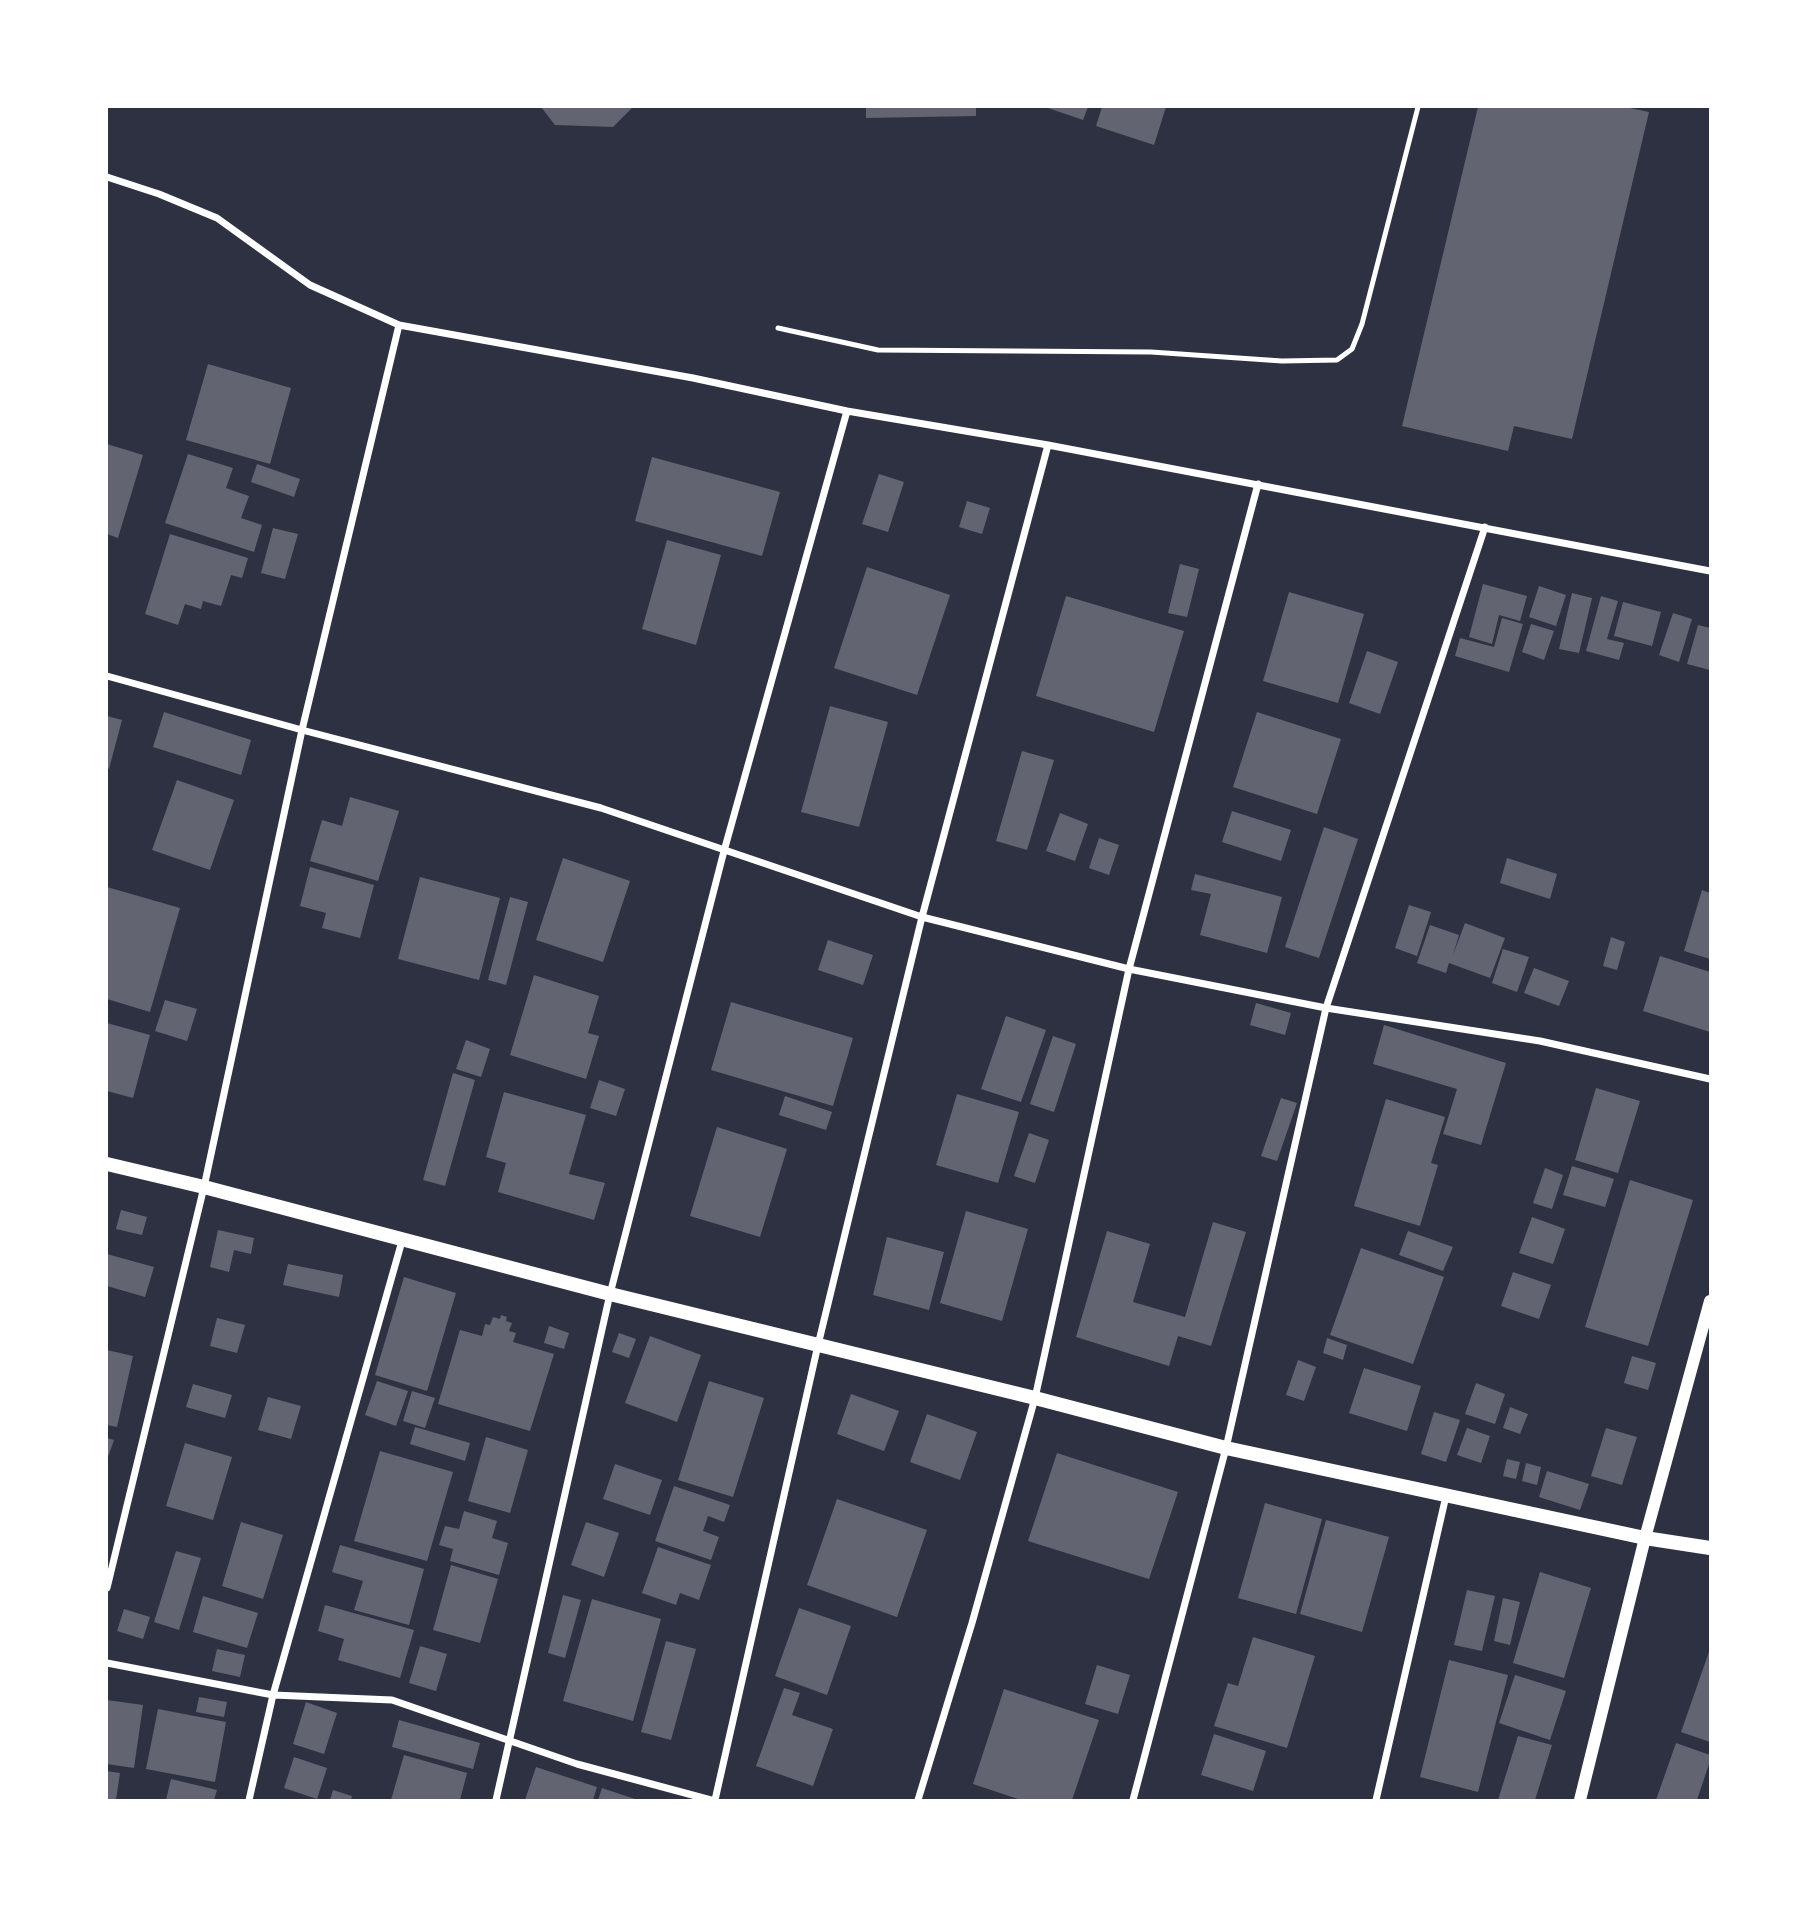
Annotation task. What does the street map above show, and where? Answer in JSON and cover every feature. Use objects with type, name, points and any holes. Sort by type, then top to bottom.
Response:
[{"type":"main road","points":[[107,1164],[204,1187],[401,1241],[1226,1448],[1645,1538],[1710,1548]]},
{"type":"street","points":[[107,177],[159,194],[217,218],[310,285],[399,325],[693,378],[847,411],[1258,484],[1710,571]]},
{"type":"street","points":[[107,1588],[204,1187],[302,730],[399,325]]},
{"type":"street","points":[[496,1800],[610,1294],[724,851],[847,411]]},
{"type":"street","points":[[107,1663],[273,1695],[392,1700],[577,1764],[713,1800],[818,1345],[922,917],[1048,445]]},
{"type":"street","points":[[918,1800],[972,1623],[1035,1398],[1129,969],[1258,484]]},
{"type":"street","points":[[1133,1800],[1226,1448],[1326,1008],[1485,527]]},
{"type":"street","points":[[107,676],[302,730],[600,807],[922,917],[1129,969],[1326,1008],[1540,1041],[1710,1079]]},
{"type":"street","points":[[249,1800],[273,1695],[401,1241]]},
{"type":"street","points":[[1580,1800],[1645,1538],[1710,1301]]},
{"type":"street","points":[[1376,1800],[1446,1496]]},
{"type":"lane","points":[[778,328],[878,350],[1151,352],[1282,361],[1337,360],[1352,349],[1362,324],[1418,107]]},
{"type":"building","points":[[541,107],[633,107],[613,127],[555,125]]},
{"type":"building","points":[[866,107],[976,107],[976,116],[866,118]]},
{"type":"building","points":[[1045,107],[1088,107],[1083,120]]},
{"type":"building","points":[[1102,107],[1166,107],[1154,145],[1096,126]]},
{"type":"building","points":[[1478,107],[1625,107],[1649,112],[1572,439],[1514,426],[1508,451],[1402,426]]},
{"type":"building","points":[[208,364],[291,388],[270,464],[186,440]]},
{"type":"building","points":[[107,444],[143,455],[118,538],[107,534]]},
{"type":"building","points":[[188,454],[233,468],[226,488],[249,496],[241,518],[262,525],[254,552],[165,523]]},
{"type":"building","points":[[652,457],[780,492],[762,556],[635,521]]},
{"type":"building","points":[[257,464],[300,479],[294,497],[251,482]]},
{"type":"building","points":[[879,474],[904,482],[888,532],[862,524]]},
{"type":"building","points":[[967,501],[990,508],[982,534],[959,527]]},
{"type":"building","points":[[273,528],[298,534],[285,579],[261,573]]},
{"type":"building","points":[[170,534],[248,558],[242,578],[231,575],[221,606],[203,601],[201,609],[185,604],[178,625],[145,614]]},
{"type":"building","points":[[667,540],[721,555],[696,645],[642,629]]},
{"type":"building","points":[[1180,564],[1199,569],[1187,617],[1168,613]]},
{"type":"building","points":[[867,567],[950,595],[917,695],[834,668]]},
{"type":"building","points":[[1483,584],[1527,596],[1520,621],[1499,615],[1492,644],[1469,637]]},
{"type":"building","points":[[1539,586],[1566,595],[1556,626],[1529,617]]},
{"type":"building","points":[[1289,592],[1364,614],[1338,703],[1263,681]]},
{"type":"building","points":[[1572,593],[1592,598],[1579,653],[1559,649]]},
{"type":"building","points":[[1066,596],[1184,631],[1154,732],[1036,696]]},
{"type":"building","points":[[1601,596],[1618,601],[1607,639],[1624,643],[1619,660],[1586,651]]},
{"type":"building","points":[[1623,602],[1661,612],[1652,646],[1614,636]]},
{"type":"building","points":[[1673,613],[1692,619],[1679,662],[1659,655]]},
{"type":"building","points":[[1502,618],[1523,624],[1509,672],[1455,656],[1460,638],[1494,647]]},
{"type":"building","points":[[1531,624],[1554,631],[1544,660],[1522,652]]},
{"type":"building","points":[[1698,625],[1710,628],[1710,670],[1687,664]]},
{"type":"building","points":[[1367,651],[1398,662],[1380,714],[1349,703]]},
{"type":"building","points":[[830,706],[888,722],[859,827],[801,812]]},
{"type":"building","points":[[164,712],[251,740],[241,775],[153,747]]},
{"type":"building","points":[[1257,712],[1341,739],[1317,814],[1233,787]]},
{"type":"building","points":[[107,716],[122,720],[109,769],[107,768]]},
{"type":"building","points":[[1022,751],[1054,760],[1027,850],[996,841]]},
{"type":"building","points":[[177,780],[234,800],[210,870],[152,850]]},
{"type":"building","points":[[350,797],[399,811],[378,881],[310,861],[322,820],[342,826]]},
{"type":"building","points":[[1232,811],[1291,830],[1281,861],[1222,842]]},
{"type":"building","points":[[1060,813],[1088,824],[1075,861],[1046,851]]},
{"type":"building","points":[[1324,827],[1358,839],[1319,958],[1285,947]]},
{"type":"building","points":[[1099,838],[1119,845],[1109,875],[1089,868]]},
{"type":"building","points":[[563,858],[630,881],[603,962],[536,940]]},
{"type":"building","points":[[1507,858],[1557,874],[1550,899],[1500,883]]},
{"type":"building","points":[[310,867],[374,885],[360,938],[322,928],[326,913],[300,906]]},
{"type":"building","points":[[1195,874],[1282,897],[1267,953],[1200,935],[1211,894],[1191,890]]},
{"type":"building","points":[[420,877],[500,898],[479,980],[398,959]]},
{"type":"building","points":[[107,887],[180,908],[150,1012],[107,999]]},
{"type":"building","points":[[1702,890],[1710,893],[1710,959],[1684,951]]},
{"type":"building","points":[[510,897],[528,902],[506,985],[488,980]]},
{"type":"building","points":[[1409,905],[1431,912],[1417,956],[1395,948]]},
{"type":"building","points":[[1465,923],[1505,938],[1490,978],[1449,963],[1446,973],[1417,963],[1430,925],[1459,935],[1453,955]]},
{"type":"building","points":[[1611,937],[1625,942],[1617,970],[1603,966]]},
{"type":"building","points":[[828,940],[873,955],[863,985],[818,970]]},
{"type":"building","points":[[1503,949],[1529,957],[1517,992],[1492,983]]},
{"type":"building","points":[[1660,956],[1710,972],[1710,1032],[1643,1011]]},
{"type":"building","points":[[1534,968],[1569,981],[1559,1006],[1524,993]]},
{"type":"building","points":[[534,975],[599,996],[588,1033],[599,1036],[586,1079],[510,1055]]},
{"type":"building","points":[[165,1000],[197,1009],[187,1041],[155,1031]]},
{"type":"building","points":[[731,1002],[853,1038],[833,1106],[711,1070]]},
{"type":"building","points":[[1256,1003],[1291,1013],[1285,1035],[1250,1025]]},
{"type":"building","points":[[1006,1016],[1046,1030],[1021,1102],[981,1089]]},
{"type":"building","points":[[107,1023],[150,1035],[133,1098],[107,1091]]},
{"type":"building","points":[[1384,1025],[1506,1063],[1481,1145],[1443,1134],[1457,1089],[1373,1064]]},
{"type":"building","points":[[1053,1036],[1076,1044],[1054,1112],[1030,1104]]},
{"type":"building","points":[[466,1040],[490,1049],[481,1077],[456,1069]]},
{"type":"building","points":[[453,1073],[475,1080],[445,1186],[423,1180]]},
{"type":"building","points":[[599,1080],[625,1089],[616,1116],[590,1108]]},
{"type":"building","points":[[1596,1088],[1640,1101],[1618,1173],[1575,1160]]},
{"type":"building","points":[[504,1092],[586,1115],[569,1174],[605,1183],[594,1220],[498,1192],[506,1163],[486,1157]]},
{"type":"building","points":[[957,1094],[1019,1112],[998,1183],[936,1165]]},
{"type":"building","points":[[785,1096],[832,1112],[826,1130],[779,1115]]},
{"type":"building","points":[[1281,1098],[1297,1103],[1277,1161],[1261,1156]]},
{"type":"building","points":[[1386,1099],[1445,1117],[1431,1163],[1438,1165],[1420,1226],[1354,1206]]},
{"type":"building","points":[[717,1127],[787,1149],[760,1237],[690,1216]]},
{"type":"building","points":[[1029,1133],[1049,1140],[1035,1183],[1014,1176]]},
{"type":"building","points":[[1572,1166],[1614,1179],[1605,1207],[1563,1195]]},
{"type":"building","points":[[1545,1168],[1563,1175],[1552,1209],[1533,1203]]},
{"type":"building","points":[[1630,1180],[1693,1200],[1648,1346],[1585,1327]]},
{"type":"building","points":[[121,1210],[147,1217],[142,1235],[116,1229]]},
{"type":"building","points":[[966,1211],[1028,1229],[1002,1321],[940,1303]]},
{"type":"building","points":[[1532,1217],[1565,1229],[1553,1264],[1519,1253]]},
{"type":"building","points":[[1213,1222],[1246,1232],[1211,1346],[1178,1336],[1169,1366],[1076,1337],[1107,1231],[1150,1244],[1133,1302],[1185,1317]]},
{"type":"building","points":[[218,1230],[254,1238],[251,1254],[234,1250],[229,1272],[210,1267]]},
{"type":"building","points":[[1408,1231],[1453,1247],[1443,1271],[1399,1255]]},
{"type":"building","points":[[887,1237],[944,1252],[929,1310],[873,1295]]},
{"type":"building","points":[[1361,1248],[1444,1277],[1413,1364],[1330,1335]]},
{"type":"building","points":[[107,1254],[154,1267],[145,1297],[107,1286]]},
{"type":"building","points":[[288,1264],[343,1275],[339,1297],[283,1285]]},
{"type":"building","points":[[1513,1272],[1551,1285],[1539,1319],[1501,1306]]},
{"type":"building","points":[[404,1277],[456,1293],[427,1391],[375,1375]]},
{"type":"building","points":[[501,1315],[512,1323],[509,1331],[516,1333],[513,1342],[554,1354],[530,1431],[438,1404],[460,1330],[482,1336],[485,1324],[490,1325],[493,1317],[500,1319]]},
{"type":"building","points":[[217,1318],[245,1325],[237,1353],[210,1346]]},
{"type":"building","points":[[549,1326],[569,1333],[564,1349],[544,1343]]},
{"type":"building","points":[[619,1333],[636,1339],[629,1358],[612,1352]]},
{"type":"building","points":[[650,1336],[701,1355],[677,1422],[625,1403]]},
{"type":"building","points":[[1327,1338],[1347,1345],[1343,1360],[1323,1353]]},
{"type":"building","points":[[107,1350],[133,1356],[117,1427],[107,1425]]},
{"type":"building","points":[[1632,1356],[1656,1363],[1648,1390],[1624,1383]]},
{"type":"building","points":[[1298,1360],[1316,1367],[1304,1401],[1286,1395]]},
{"type":"building","points":[[1364,1368],[1421,1386],[1407,1431],[1349,1413]]},
{"type":"building","points":[[377,1381],[408,1391],[396,1426],[365,1415]]},
{"type":"building","points":[[709,1381],[764,1398],[733,1497],[678,1480]]},
{"type":"building","points":[[1476,1383],[1505,1394],[1495,1424],[1465,1414]]},
{"type":"building","points":[[193,1384],[232,1395],[225,1418],[186,1407]]},
{"type":"building","points":[[412,1391],[435,1398],[425,1428],[403,1421]]},
{"type":"building","points":[[851,1394],[899,1411],[884,1451],[837,1434]]},
{"type":"building","points":[[268,1397],[301,1406],[291,1439],[258,1430]]},
{"type":"building","points":[[1510,1407],[1528,1414],[1520,1434],[1503,1428]]},
{"type":"building","points":[[1434,1412],[1460,1420],[1446,1462],[1421,1454]]},
{"type":"building","points":[[927,1414],[977,1432],[960,1480],[910,1462]]},
{"type":"building","points":[[415,1427],[470,1443],[465,1461],[410,1444]]},
{"type":"building","points":[[1467,1428],[1490,1436],[1481,1463],[1457,1455]]},
{"type":"building","points":[[1606,1428],[1637,1437],[1622,1485],[1591,1476]]},
{"type":"building","points":[[486,1437],[528,1450],[510,1513],[468,1501]]},
{"type":"building","points":[[107,1438],[114,1440],[107,1460]]},
{"type":"building","points":[[185,1443],[232,1457],[213,1520],[166,1506]]},
{"type":"building","points":[[380,1451],[453,1472],[427,1561],[354,1541]]},
{"type":"building","points":[[1057,1453],[1178,1492],[1149,1579],[1028,1541]]},
{"type":"building","points":[[1507,1459],[1520,1462],[1516,1479],[1503,1476]]},
{"type":"building","points":[[1526,1463],[1541,1467],[1537,1485],[1522,1481]]},
{"type":"building","points":[[615,1464],[662,1480],[650,1515],[603,1499]]},
{"type":"building","points":[[1547,1471],[1589,1484],[1580,1510],[1539,1497]]},
{"type":"building","points":[[674,1486],[730,1505],[724,1522],[708,1516],[703,1531],[719,1537],[711,1560],[655,1541]]},
{"type":"building","points":[[837,1499],[927,1530],[897,1617],[807,1585]]},
{"type":"building","points":[[1265,1503],[1322,1519],[1296,1614],[1238,1598]]},
{"type":"building","points":[[464,1511],[497,1521],[492,1538],[508,1543],[499,1575],[450,1561],[453,1549],[439,1545],[445,1526],[459,1529]]},
{"type":"building","points":[[1326,1520],[1389,1537],[1362,1632],[1300,1614]]},
{"type":"building","points":[[241,1522],[283,1535],[263,1599],[222,1586]]},
{"type":"building","points":[[586,1522],[619,1533],[604,1577],[571,1565]]},
{"type":"building","points":[[340,1545],[424,1569],[409,1625],[354,1610],[363,1581],[332,1572]]},
{"type":"building","points":[[658,1547],[711,1565],[699,1600],[680,1593],[676,1605],[642,1593]]},
{"type":"building","points":[[176,1551],[201,1558],[179,1630],[154,1622]]},
{"type":"building","points":[[451,1565],[498,1579],[480,1643],[433,1630]]},
{"type":"building","points":[[1540,1572],[1591,1588],[1564,1678],[1513,1663]]},
{"type":"building","points":[[1467,1590],[1495,1596],[1482,1651],[1454,1645]]},
{"type":"building","points":[[563,1595],[581,1600],[565,1658],[548,1653]]},
{"type":"building","points":[[203,1596],[258,1613],[247,1648],[193,1632]]},
{"type":"building","points":[[1503,1598],[1520,1602],[1510,1645],[1494,1641]]},
{"type":"building","points":[[592,1599],[661,1619],[633,1721],[563,1701]]},
{"type":"building","points":[[325,1605],[414,1630],[400,1678],[338,1660],[344,1639],[318,1631]]},
{"type":"building","points":[[799,1608],[851,1626],[827,1695],[775,1676]]},
{"type":"building","points":[[124,1609],[150,1617],[143,1639],[117,1631]]},
{"type":"building","points":[[1253,1637],[1315,1656],[1287,1748],[1214,1726],[1228,1683],[1238,1686]]},
{"type":"building","points":[[666,1641],[696,1649],[671,1740],[641,1732]]},
{"type":"building","points":[[420,1646],[447,1654],[436,1691],[409,1683]]},
{"type":"building","points":[[217,1649],[245,1655],[240,1677],[212,1671]]},
{"type":"building","points":[[1710,1649],[1710,1742],[1681,1732]]},
{"type":"building","points":[[1449,1660],[1508,1675],[1478,1792],[1420,1777]]},
{"type":"building","points":[[1097,1665],[1130,1675],[1118,1714],[1085,1704]]},
{"type":"building","points":[[1515,1675],[1566,1691],[1550,1740],[1499,1723]]},
{"type":"building","points":[[784,1688],[800,1693],[792,1715],[833,1729],[813,1786],[756,1766]]},
{"type":"building","points":[[1004,1689],[1099,1720],[1072,1800],[1021,1800],[973,1784]]},
{"type":"building","points":[[199,1697],[227,1702],[224,1717],[196,1712]]},
{"type":"building","points":[[107,1700],[143,1705],[134,1768],[107,1764]]},
{"type":"building","points":[[306,1702],[337,1713],[324,1754],[293,1744]]},
{"type":"building","points":[[158,1709],[226,1722],[215,1782],[146,1769]]},
{"type":"building","points":[[399,1720],[480,1743],[473,1769],[392,1747]]},
{"type":"building","points":[[1214,1734],[1266,1751],[1253,1791],[1201,1775]]},
{"type":"building","points":[[1518,1736],[1552,1745],[1535,1800],[1498,1800]]},
{"type":"building","points":[[1676,1743],[1710,1755],[1697,1800],[1656,1800]]},
{"type":"building","points":[[404,1755],[467,1773],[460,1800],[391,1800]]},
{"type":"building","points":[[294,1757],[327,1768],[317,1799],[284,1788]]},
{"type":"building","points":[[536,1767],[597,1787],[593,1800],[525,1800]]},
{"type":"building","points":[[107,1771],[120,1773],[116,1800],[107,1800]]},
{"type":"building","points":[[171,1779],[217,1790],[214,1800],[166,1800]]},
{"type":"building","points":[[602,1788],[638,1800],[598,1800]]},
{"type":"building","points":[[333,1790],[352,1796],[351,1800],[330,1800]]}]
